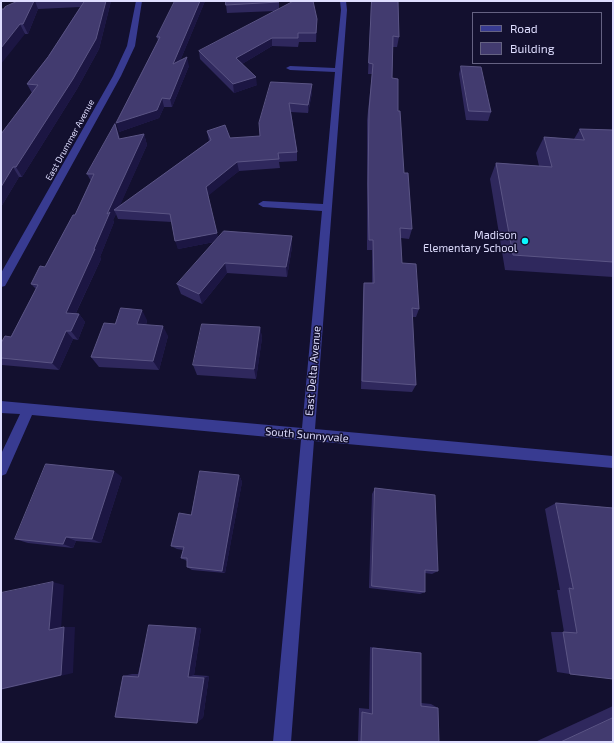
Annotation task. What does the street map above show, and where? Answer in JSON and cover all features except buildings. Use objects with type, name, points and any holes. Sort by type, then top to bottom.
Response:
[{"type":"street","name":"East Drummer Avenue","points":[[1,283],[118,76],[131,46],[139,1]]},
{"type":"street","name":"East Delta Avenue","points":[[282,742],[344,10],[342,1]]},
{"type":"street","points":[[290,68],[338,70]]},
{"type":"street","points":[[263,204],[327,208]]},
{"type":"street","name":"South Sunnyvale","points":[[1,407],[613,462]]},
{"type":"street","points":[[1,469],[28,410]]},
{"type":"place","name":"Madison Elementary School","points":[[525,241]]}]
